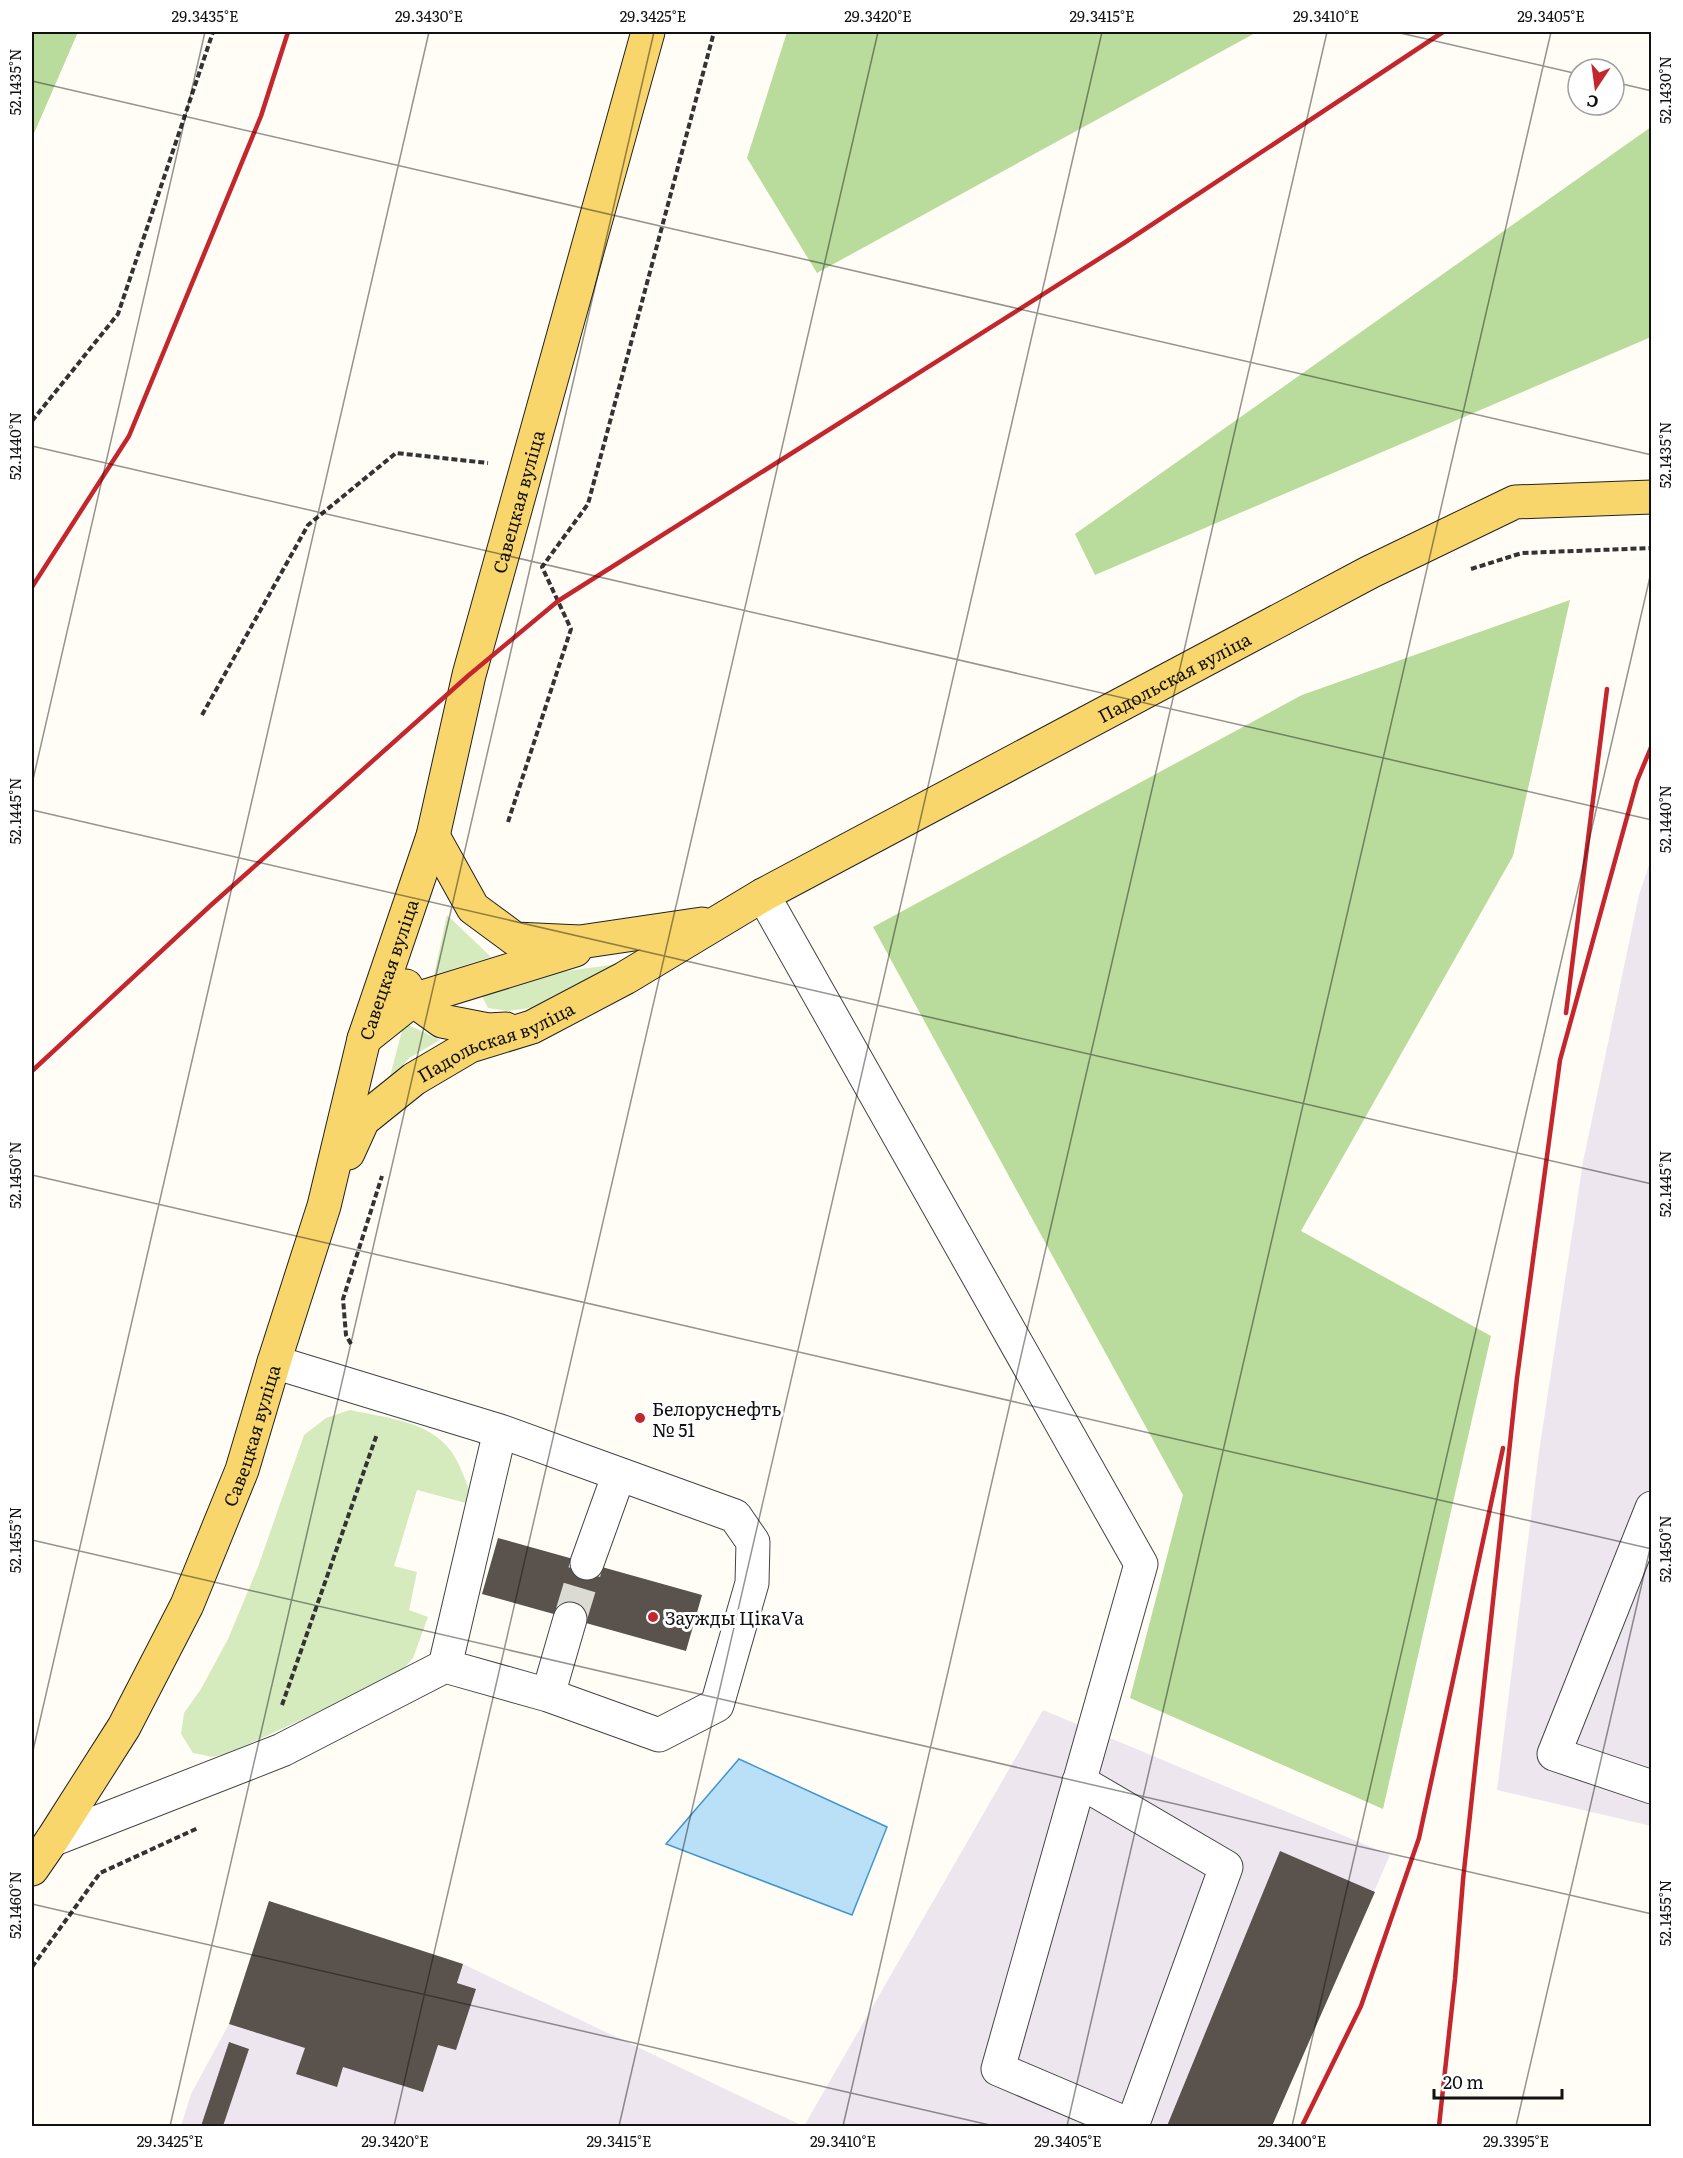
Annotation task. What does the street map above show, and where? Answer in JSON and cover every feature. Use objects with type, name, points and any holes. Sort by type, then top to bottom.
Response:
[{"type":"main road","name":"Савецкая вуліца","points":[[32,1869],[124,1727],[187,1605],[242,1470],[324,1206],[364,1039],[433,836],[469,675],[648,32]]},
{"type":"main road","name":"Падольская вуліца","points":[[324,1206],[363,1120],[414,1079],[470,1046],[532,1027],[625,978],[763,895],[1370,572],[1515,502],[1652,497]]},
{"type":"main road","name":"Падольская вуліца","points":[[433,836],[473,908],[515,939],[580,942],[715,922]]},
{"type":"main road","points":[[403,923],[399,973],[413,1000],[442,1021],[488,1030],[532,1027]]},
{"type":"main road","points":[[364,1039],[413,1000],[626,935]]},
{"type":"lane","points":[[763,895],[1141,1564],[1079,1781],[998,2069],[1132,2126],[1226,1867],[1079,1781]]},
{"type":"lane","points":[[52,1840],[282,1750],[445,1666],[548,1695],[658,1735],[717,1705],[752,1583],[753,1542],[735,1516],[500,1431],[274,1362]]},
{"type":"lane","points":[[445,1666],[500,1431]]},
{"type":"lane","points":[[587,1563],[619,1474]]},
{"type":"lane","points":[[1652,1508],[1554,1754],[1652,1787]]},
{"type":"lane","points":[[548,1695],[570,1619]]},
{"type":"path","points":[[32,421],[118,314],[213,32]]},
{"type":"path","points":[[508,822],[571,629],[542,567],[588,504],[714,32]]},
{"type":"path","points":[[202,716],[308,525],[396,453],[527,467]]},
{"type":"path","points":[[1468,570],[1522,553],[1652,548]]},
{"type":"path","points":[[354,1349],[346,1335],[343,1299],[384,1168]]},
{"type":"path","points":[[282,1750],[276,1720],[390,1396]]},
{"type":"path","points":[[32,1967],[100,1873],[206,1824]]},
{"type":"shaded area","points":[[1651,859],[1651,1826],[1497,1790],[1539,1452],[1583,1162],[1639,895]]},
{"type":"shaded area","points":[[1043,1710],[1390,1855],[1272,2126],[804,2126]]},
{"type":"shaded area","points":[[269,1901],[463,1964],[803,2126],[181,2126],[191,2094],[229,2024]]},
{"type":"green space","points":[[32,32],[78,32],[32,138]]},
{"type":"green space","points":[[787,32],[1257,32],[817,273],[747,158]]},
{"type":"green space","points":[[1651,127],[1651,337],[1095,575],[1075,534]]},
{"type":"green space","points":[[1570,600],[1513,856],[1301,1231],[1491,1336],[1383,1809],[1130,1698],[1183,1495],[873,927],[1302,695]]},
{"type":"green space","points":[[447,915],[491,957],[434,975]]},
{"type":"green space","points":[[626,963],[537,1007],[508,1011],[488,1008],[481,994],[521,977]]},
{"type":"green space","points":[[404,1023],[440,1040],[409,1058],[388,1084]]},
{"type":"green space","points":[[350,1410],[405,1422],[430,1433],[451,1451],[469,1489],[466,1503],[417,1490],[394,1566],[417,1572],[409,1610],[428,1617],[413,1658],[399,1674],[232,1752],[213,1757],[193,1753],[181,1734],[184,1713],[201,1689],[228,1639],[258,1567],[304,1435],[326,1418]]},
{"type":"water","points":[[739,1759],[887,1827],[852,1915],[666,1844]]},
{"type":"building","points":[[498,1538],[702,1595],[686,1651],[482,1594]]},
{"type":"building","points":[[1280,1851],[1375,1892],[1272,2126],[1167,2126]]},
{"type":"building","points":[[269,1901],[463,1964],[457,1983],[476,1989],[456,2050],[438,2045],[423,2092],[343,2067],[337,2087],[296,2074],[305,2048],[229,2024]]},
{"type":"building","points":[[229,2042],[249,2049],[223,2126],[201,2126]]},
{"type":"tunnel","points":[[570,1619],[587,1563]]},
{"type":"railway","points":[[32,587],[129,436],[261,116],[288,32]]},
{"type":"railway","points":[[32,1071],[210,906],[469,675],[558,601],[1124,243],[1443,32]]},
{"type":"railway","points":[[1566,1013],[1607,689]]},
{"type":"railway","points":[[1439,2126],[1517,1378],[1560,1060],[1637,781],[1652,745]]},
{"type":"railway","points":[[1302,2126],[1361,2006],[1419,1838],[1503,1448]]},
{"type":"place","name":"Белоруснефть № 51","points":[[640,1418]]},
{"type":"place","name":"Заужды ЦікаVа","points":[[653,1617]]}]
